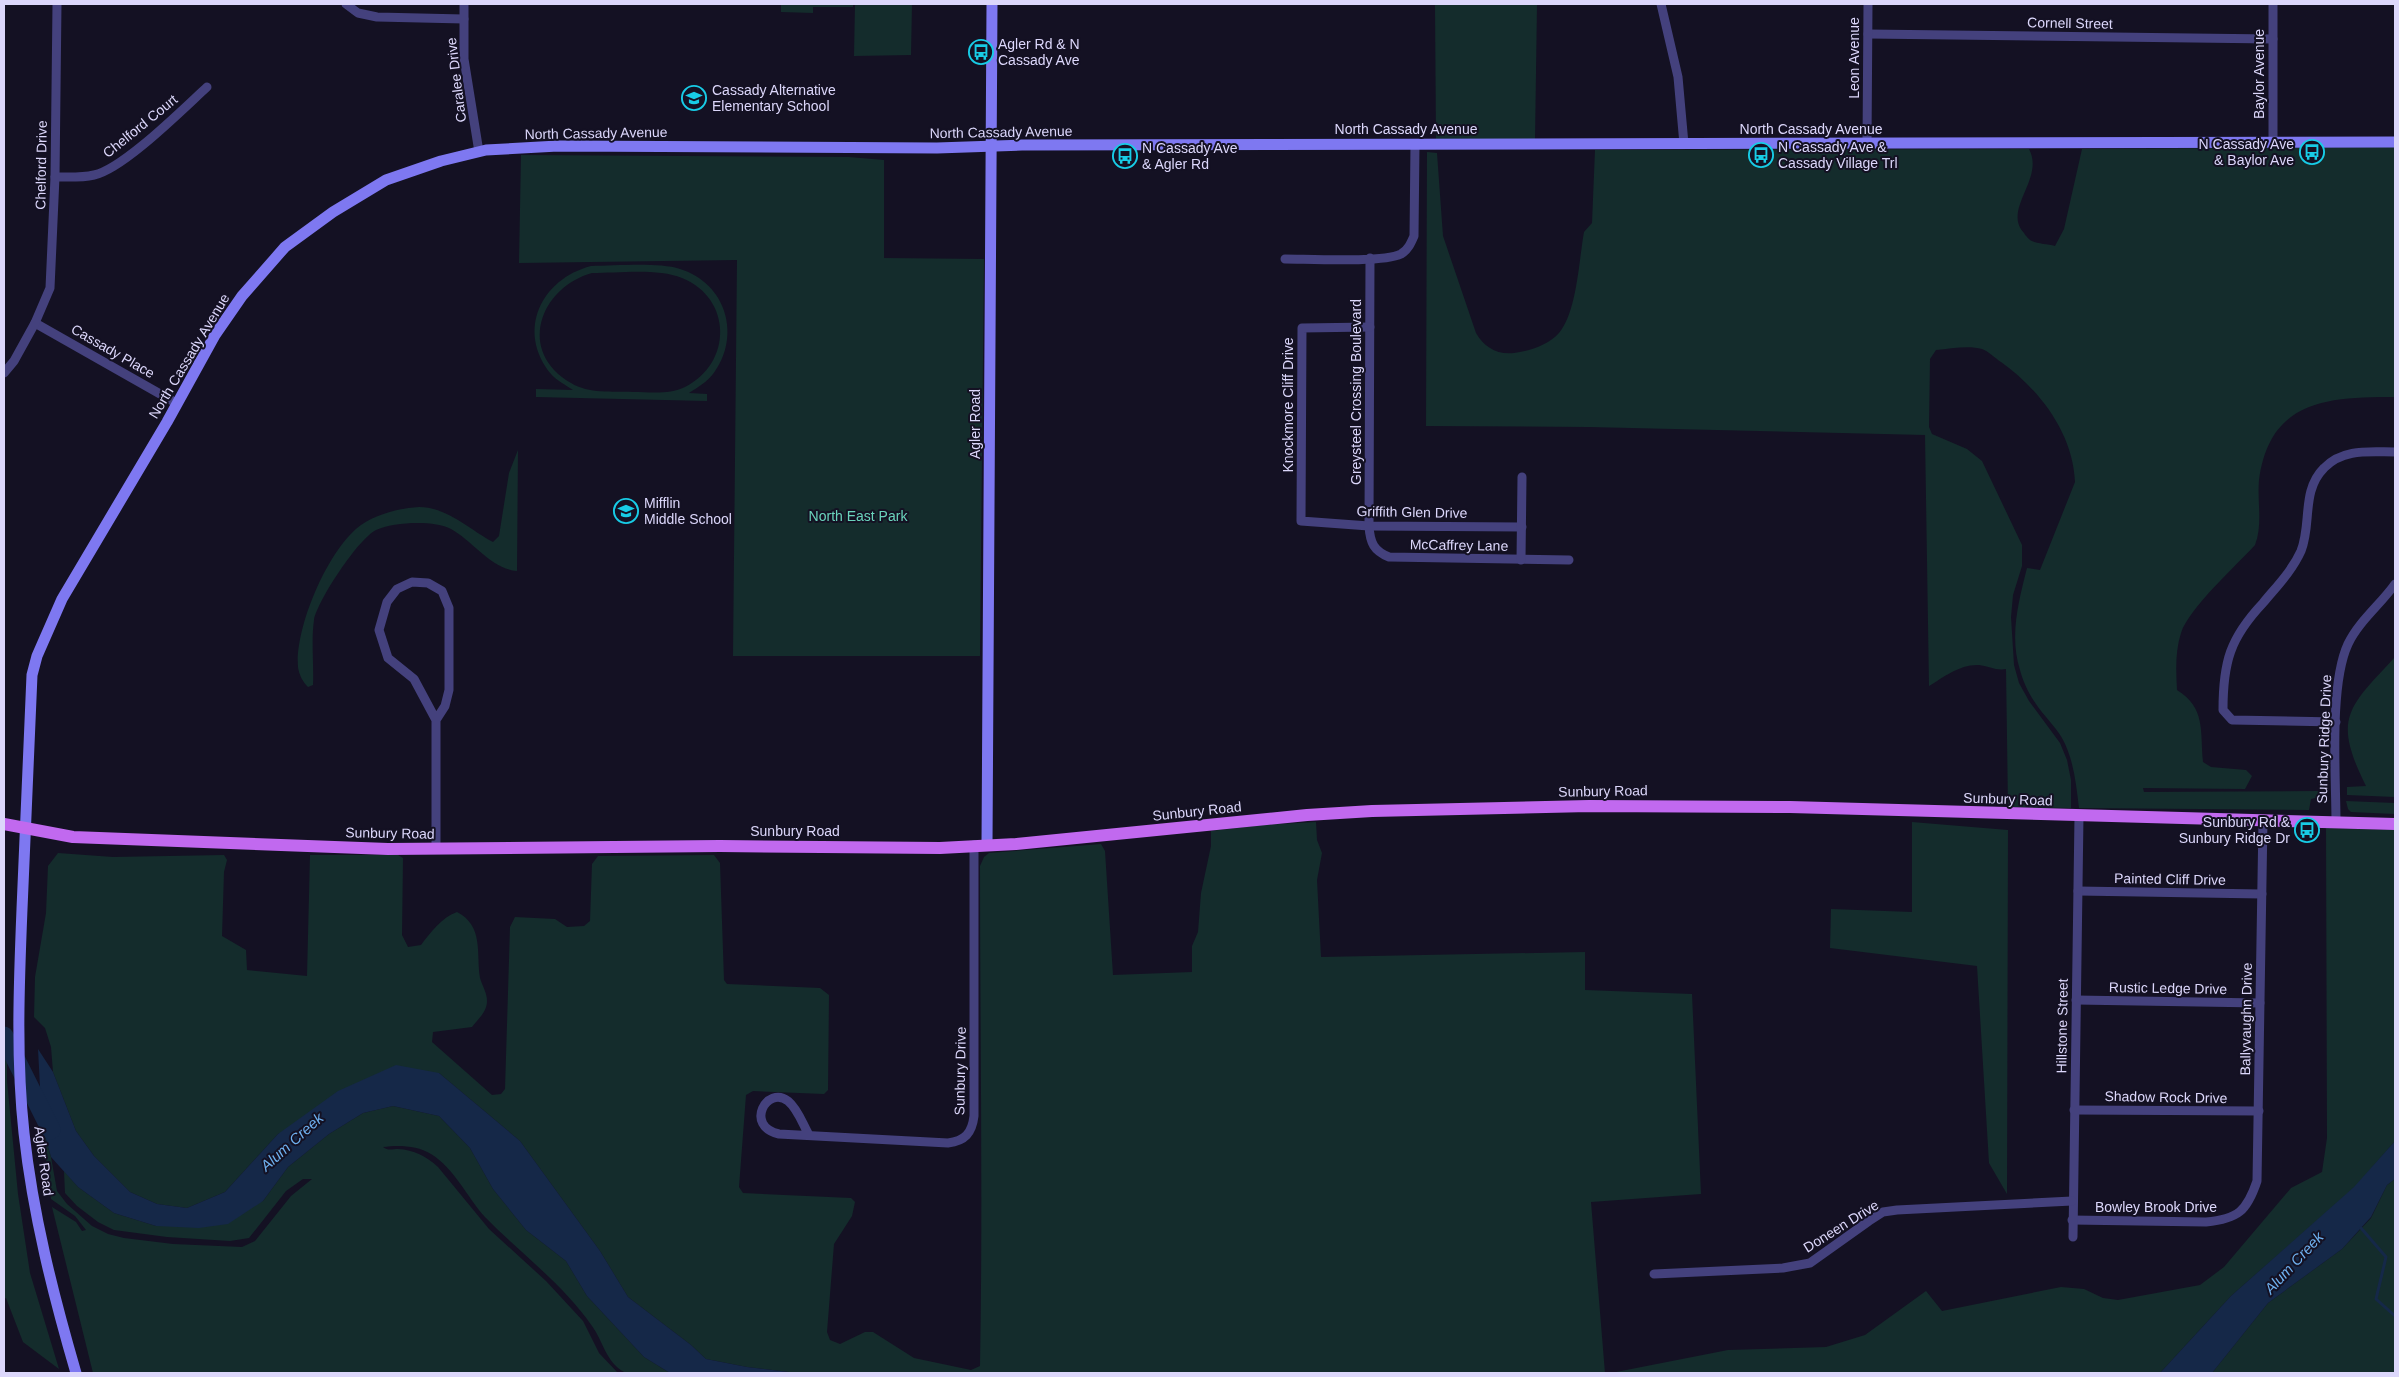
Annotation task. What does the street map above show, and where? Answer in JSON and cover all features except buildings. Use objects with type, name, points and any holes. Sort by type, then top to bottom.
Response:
[{"type":"main road","name":"Agler Road","points":[[987,845],[992,4]]},
{"type":"main road","name":"North Cassady Avenue","points":[[25,828],[32,675],[37,656],[62,599],[215,335],[242,296],[285,247],[333,212],[386,180],[441,162],[479,152],[558,146],[2395,142]]},
{"type":"main road","name":"Sunbury Road","points":[[4,824],[73,837],[222,844],[436,848],[864,846],[940,848],[1372,811],[1697,805],[2395,824]]},
{"type":"main road","name":"Agler Road","points":[[25,828],[19,972],[20,1057],[24,1132],[50,1282],[76,1373]]},
{"type":"street","name":"Chelford Drive","points":[[4,373],[14,361],[35,323],[50,288],[55,177],[57,4]]},
{"type":"street","points":[[346,4],[358,13],[377,17],[464,19]]},
{"type":"street","name":"Caralee Drive","points":[[464,4],[464,59],[479,152]]},
{"type":"street","points":[[1661,4],[1678,76],[1684,144]]},
{"type":"street","name":"Leon Avenue","points":[[1867,143],[1868,4]]},
{"type":"street","name":"Baylor Avenue","points":[[2273,4],[2273,143]]},
{"type":"street","name":"Cornell Street","points":[[1868,34],[2273,38]]},
{"type":"street","name":"Chelford Court","points":[[55,177],[95,175],[115,166],[207,87]]},
{"type":"street","points":[[1285,259],[1370,258],[1400,255],[1408,249],[1414,236],[1415,144]]},
{"type":"street","name":"Greysteel Crossing Boulevard","points":[[1369,526],[1370,258]]},
{"type":"street","name":"Cassady Place","points":[[35,323],[176,403]]},
{"type":"street","name":"Knockmore Cliff Drive","points":[[1300,521],[1302,328],[1370,328]]},
{"type":"street","points":[[2336,722],[2232,720],[2226,716],[2223,710],[2224,679],[2230,651],[2246,622],[2287,576],[2300,552],[2309,493],[2317,476],[2324,467],[2345,454],[2354,452],[2395,452]]},
{"type":"street","points":[[1522,477],[1522,560]]},
{"type":"street","name":"Griffith Glen Drive","points":[[1300,521],[1369,526],[1522,527]]},
{"type":"street","name":"McCaffrey Lane","points":[[1369,526],[1372,545],[1379,554],[1390,557],[1569,560]]},
{"type":"street","points":[[436,720],[445,706],[449,690],[449,608],[442,591],[428,583],[412,582],[397,588],[387,602],[380,630],[388,658],[414,678],[436,720],[436,848]]},
{"type":"street","name":"Sunbury Ridge Drive","points":[[2336,823],[2336,722],[2340,672],[2348,642],[2395,584]]},
{"type":"street","name":"Hillstone Street","points":[[2073,1237],[2072,1202],[2080,816]]},
{"type":"street","name":"Ballyvaughn Drive","points":[[2239,1214],[2251,1200],[2257,1181],[2263,820]]},
{"type":"street","name":"Sunbury Drive","points":[[809,1135],[794,1108],[787,1100],[777,1097],[769,1100],[763,1108],[761,1116],[764,1125],[770,1132],[809,1135],[948,1143],[960,1141],[969,1134],[974,1116],[974,845]]},
{"type":"street","name":"Painted Cliff Drive","points":[[2078,891],[2262,894]]},
{"type":"street","name":"Rustic Ledge Drive","points":[[2076,1000],[2260,1002]]},
{"type":"street","name":"Shadow Rock Drive","points":[[2074,1110],[2259,1111]]},
{"type":"street","name":"Doneen Drive","points":[[1654,1274],[1783,1268],[1810,1263],[1883,1212],[2072,1202]]},
{"type":"street","name":"Bowley Brook Drive","points":[[2072,1220],[2206,1222],[2225,1220],[2239,1214]]},
{"type":"green space","points":[[781,4],[853,4],[853,7],[813,7],[813,13],[781,12]]},
{"type":"green space","points":[[855,4],[912,4],[911,55],[854,56]]},
{"type":"green space","points":[[1435,4],[1537,4],[1535,140],[1436,141]]},
{"type":"green space","points":[[2395,147],[2395,397],[2371,397],[2326,402],[2306,408],[2289,418],[2276,433],[2265,453],[2259,480],[2259,529],[2255,545],[2193,612],[2179,640],[2176,662],[2177,690],[2193,704],[2200,721],[2203,762],[2211,767],[2246,770],[2252,776],[2245,789],[2143,788],[2144,792],[2319,791],[2320,797],[2311,799],[2309,810],[2079,808],[2074,772],[2066,746],[2027,688],[2020,670],[2015,644],[2016,618],[2027,568],[2040,570],[2075,482],[2073,464],[2061,430],[2041,399],[2015,373],[1984,350],[1965,347],[1936,350],[1930,359],[1929,427],[1932,434],[1967,449],[1982,461],[2022,545],[2022,566],[2013,595],[2011,617],[2014,665],[2019,683],[2029,701],[2060,743],[2067,760],[2071,780],[2071,808],[2008,807],[2006,669],[1972,665],[1952,672],[1929,686],[1925,435],[1589,427],[1426,426],[1427,152],[1437,153],[1443,236],[1476,333],[1492,349],[1502,353],[1514,353],[1538,347],[1555,337],[1565,324],[1570,312],[1574,299],[1584,232],[1592,223],[1595,150],[2029,149],[2032,171],[2020,204],[2019,224],[2031,240],[2055,246],[2064,229],[2082,149]]},
{"type":"green space","name":"North East Park","points":[[521,155],[849,157],[884,160],[884,258],[984,259],[980,656],[733,656],[737,260],[519,263]]},
{"type":"green space","points":[[636,265],[671,267],[696,276],[709,286],[718,298],[725,313],[727,344],[722,359],[711,377],[689,393],[707,394],[707,401],[536,397],[536,389],[573,390],[551,374],[541,358],[535,341],[535,324],[539,309],[547,295],[559,282],[573,273],[591,266]],"holes":[[[592,273],[662,273],[682,278],[698,287],[710,300],[718,315],[720,331],[718,347],[712,363],[701,376],[685,387],[673,391],[609,392],[585,389],[571,383],[554,370],[544,355],[540,339],[541,322],[548,306],[559,292],[574,281]]]},
{"type":"green space","points":[[518,450],[517,571],[508,569],[490,560],[459,534],[444,526],[414,523],[393,525],[376,530],[359,545],[350,557],[331,585],[317,611],[313,628],[313,685],[308,687],[299,673],[298,667],[298,650],[302,631],[316,590],[337,552],[349,536],[361,525],[381,515],[397,510],[419,507],[429,508],[449,515],[493,542],[499,536],[509,473]]},
{"type":"green space","points":[[2395,657],[2395,797],[2347,795],[2347,787],[2366,786],[2350,744],[2348,729],[2350,715],[2356,702],[2366,689]]},
{"type":"green space","points":[[2346,801],[2395,803],[2395,814],[2351,812]]},
{"type":"green space","points":[[1316,822],[1317,840],[1322,853],[1317,880],[1321,957],[1585,952],[1585,990],[1692,994],[1701,1194],[1591,1202],[1605,1373],[797,1373],[747,1367],[706,1359],[691,1345],[628,1297],[600,1251],[520,1141],[439,1073],[278,1134],[225,1192],[187,1208],[157,1204],[130,1192],[94,1156],[76,1131],[53,1072],[51,1047],[45,1028],[34,1017],[35,977],[46,913],[48,866],[58,853],[113,857],[224,855],[227,860],[224,872],[222,936],[246,950],[247,970],[307,976],[310,855],[398,855],[403,858],[402,935],[408,947],[421,945],[441,922],[457,912],[466,918],[471,925],[477,941],[480,978],[487,998],[486,1009],[472,1027],[433,1032],[432,1042],[492,1095],[501,1094],[505,1089],[510,927],[515,917],[555,919],[567,927],[584,926],[590,921],[592,864],[598,856],[714,855],[720,863],[724,980],[727,984],[820,988],[829,995],[828,1090],[824,1094],[753,1091],[746,1095],[739,1187],[743,1193],[851,1198],[855,1202],[852,1216],[834,1244],[827,1332],[830,1340],[840,1344],[865,1332],[873,1332],[914,1358],[971,1370],[980,1366],[980,866],[984,857],[989,853],[1101,844],[1105,851],[1113,975],[1192,972],[1192,946],[1198,932],[1201,893],[1211,846],[1211,831],[1263,825]]},
{"type":"green space","points":[[1912,822],[2008,830],[2007,1194],[1989,1163],[1977,966],[1830,948],[1831,909],[1912,912]]},
{"type":"green space","points":[[2326,828],[2395,830],[2395,1141],[2355,1187],[2231,1296],[2160,1373],[1611,1373],[1728,1350],[1826,1347],[1865,1335],[1926,1291],[1942,1311],[2061,1287],[2084,1289],[2103,1298],[2118,1300],[2200,1285],[2224,1267],[2291,1188],[2322,1172],[2327,1138]]},
{"type":"green space","points":[[4,1053],[7,1055],[7,1081],[18,1194],[30,1273],[59,1369],[23,1342],[6,1298],[4,1299]]},
{"type":"green space","points":[[393,1106],[439,1116],[470,1148],[493,1189],[526,1230],[566,1261],[587,1296],[644,1357],[670,1373],[633,1374],[618,1368],[609,1357],[596,1332],[581,1311],[555,1283],[485,1217],[447,1167],[425,1151],[401,1146],[383,1147],[415,1152],[438,1167],[489,1229],[546,1281],[583,1321],[599,1353],[618,1373],[93,1373],[52,1207],[76,1222],[82,1231],[86,1230],[75,1216],[51,1199],[42,1125],[51,1157],[57,1191],[67,1204],[92,1226],[108,1234],[124,1238],[173,1244],[242,1247],[255,1241],[291,1196],[312,1179],[303,1179],[286,1191],[249,1238],[230,1241],[167,1237],[114,1230],[98,1222],[77,1206],[65,1193],[64,1171],[78,1187],[114,1213],[156,1226],[263,1201],[288,1167],[329,1134],[363,1113]]},
{"type":"green space","points":[[2395,1179],[2395,1373],[2212,1373],[2268,1303],[2342,1249],[2371,1218],[2387,1185]]},
{"type":"water","points":[[38,1049],[53,1072],[76,1131],[94,1156],[130,1192],[157,1204],[187,1208],[225,1192],[278,1134],[338,1091],[396,1065],[439,1073],[520,1141],[600,1251],[628,1297],[691,1345],[706,1359],[747,1367],[797,1373],[670,1373],[644,1357],[587,1296],[566,1261],[526,1230],[493,1189],[470,1148],[439,1116],[393,1106],[363,1113],[329,1134],[288,1167],[263,1201],[228,1224],[199,1228],[156,1226],[114,1213],[78,1187],[51,1157],[42,1125]]},
{"type":"water","points":[[2395,1141],[2395,1179],[2387,1185],[2371,1217],[2342,1249],[2268,1303],[2212,1373],[2160,1373],[2231,1296],[2354,1187]]},
{"type":"waterway","name":"Alum Creek","points":[[4,1036],[51,1130]]},
{"type":"waterway","points":[[2361,1228],[2386,1257],[2376,1299],[2395,1316]]},
{"type":"place","name":"Agler Rd & N Cassady Ave","points":[[981,52]]},
{"type":"place","name":"Cassady Alternative Elementary School","points":[[694,98]]},
{"type":"place","name":"N Cassady Ave & Baylor Ave","points":[[2312,152]]},
{"type":"place","name":"N Cassady Ave & Cassady Village Trl","points":[[1761,155]]},
{"type":"place","name":"N Cassady Ave & Agler Rd","points":[[1125,156]]},
{"type":"place","name":"Mifflin Middle School","points":[[626,511]]},
{"type":"place","name":"Sunbury Rd & Sunbury Ridge Dr","points":[[2307,830]]}]
